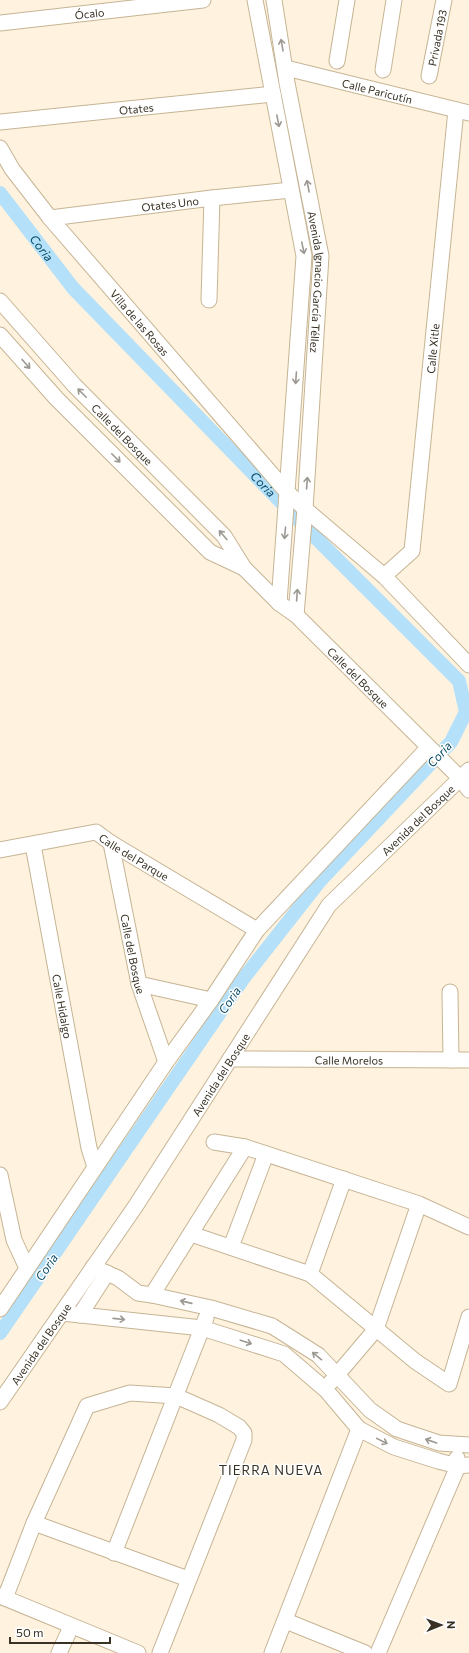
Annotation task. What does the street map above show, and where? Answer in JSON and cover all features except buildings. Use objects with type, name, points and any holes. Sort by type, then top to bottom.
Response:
[{"type":"street","name":"Ócalo","points":[[0,23],[203,0]]},
{"type":"street","name":"Avenida Ignacio García Téllez","points":[[255,0],[304,256],[279,603]]},
{"type":"street","name":"Avenida Ignacio García Téllez","points":[[274,0],[321,256],[296,615]]},
{"type":"street","points":[[337,61],[347,0]]},
{"type":"street","points":[[383,70],[394,0]]},
{"type":"street","name":"Privada 193","points":[[429,76],[444,0]]},
{"type":"street","name":"Calle Paricutín","points":[[286,68],[463,111]]},
{"type":"street","name":"Otates","points":[[0,122],[273,94]]},
{"type":"street","name":"Calle Xitle","points":[[384,576],[412,551],[463,111]]},
{"type":"street","name":"Villa de las Rosas","points":[[0,148],[12,169],[50,218],[287,498],[304,515],[384,576],[468,659]]},
{"type":"street","name":"Otates Uno","points":[[50,218],[291,190]]},
{"type":"street","points":[[209,300],[212,198]]},
{"type":"street","name":"Calle del Bosque","points":[[0,301],[74,385],[224,536],[244,568],[279,603],[296,615],[446,766],[466,780]]},
{"type":"street","name":"Calle del Bosque","points":[[0,335],[56,398],[210,552],[244,568]]},
{"type":"street","points":[[0,1309],[166,1062],[211,1000],[257,930],[431,751]]},
{"type":"street","name":"Avenida del Bosque","points":[[0,1402],[135,1207],[329,905],[466,780]]},
{"type":"street","name":"Calle del Parque","points":[[0,850],[96,832],[111,843],[257,930]]},
{"type":"street","name":"Calle del Bosque","points":[[111,843],[139,984],[166,1062]]},
{"type":"street","name":"Calle Hidalgo","points":[[33,845],[89,1148],[96,1167]]},
{"type":"street","points":[[139,984],[211,1000]]},
{"type":"street","points":[[450,992],[451,1060]]},
{"type":"street","name":"Calle Morelos","points":[[230,1059],[469,1060]]},
{"type":"street","points":[[214,1142],[245,1147],[344,1179],[419,1204],[469,1227]]},
{"type":"street","points":[[152,1295],[245,1147]]},
{"type":"street","points":[[231,1247],[266,1154]]},
{"type":"street","points":[[0,1175],[14,1240],[27,1268]]},
{"type":"street","points":[[310,1274],[344,1179]]},
{"type":"street","points":[[326,1390],[336,1374],[376,1329],[419,1204]]},
{"type":"street","points":[[191,1234],[310,1274],[415,1361],[448,1384],[469,1317]]},
{"type":"street","points":[[93,1267],[118,1278],[138,1293],[211,1308],[272,1326],[318,1355],[370,1410],[398,1429],[439,1443],[462,1445],[463,1466],[378,1653]]},
{"type":"street","points":[[80,1315],[107,1273]]},
{"type":"street","points":[[114,1553],[211,1308]]},
{"type":"street","points":[[62,1313],[202,1328],[284,1354],[326,1390],[359,1430],[394,1447],[463,1466]]},
{"type":"street","points":[[138,1653],[2,1597],[87,1406],[130,1393],[176,1396],[219,1414],[239,1427],[244,1433],[244,1440],[160,1653]]},
{"type":"street","points":[[272,1653],[286,1621],[359,1430]]},
{"type":"street","points":[[34,1523],[188,1579]]},
{"type":"street","points":[[286,1621],[365,1653]]},
{"type":"street","points":[[59,1653],[71,1626]]},
{"type":"waterway","name":"Coria","points":[[0,193],[73,288],[309,531],[459,681],[466,712],[451,742],[320,881],[243,979],[0,1333]]},
{"type":"district","name":"TIERRA NUEVA","points":[[271,1470]]}]
